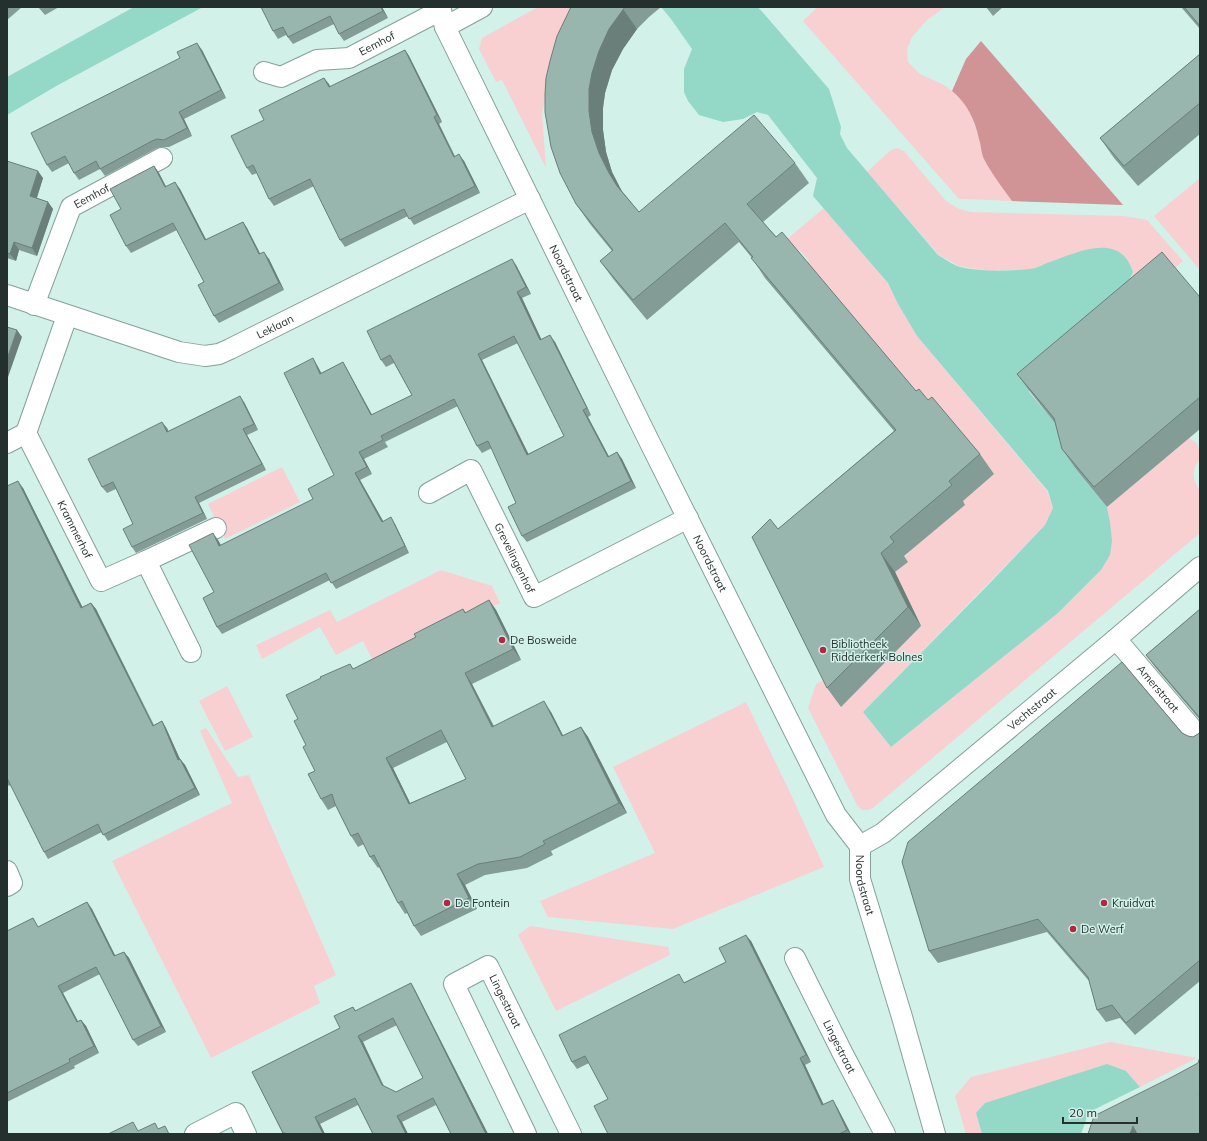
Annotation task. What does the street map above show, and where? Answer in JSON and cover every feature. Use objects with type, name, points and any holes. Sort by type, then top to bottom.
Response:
[{"type":"street","name":"Eemhof","points":[[264,72],[281,77],[317,60],[349,58],[442,15],[482,7]]},
{"type":"street","name":"Noordstraat","points":[[442,15],[530,199],[836,815],[860,846],[860,879],[902,1017],[935,1134]]},
{"type":"street","name":"Eemhof","points":[[34,305],[71,207],[162,158]]},
{"type":"street","name":"Leklaan","points":[[7,295],[179,352],[205,356],[219,354],[530,199]]},
{"type":"street","points":[[7,443],[26,433],[67,316]]},
{"type":"street","name":"Krammerhof","points":[[26,433],[101,581],[216,528]]},
{"type":"street","name":"Grevelingenhof","points":[[429,492],[471,470],[534,597],[688,518]]},
{"type":"street","points":[[146,561],[191,652]]},
{"type":"street","name":"Vechtstraat","points":[[860,846],[883,833],[1200,567]]},
{"type":"street","name":"Amerstraat","points":[[1116,639],[1200,738]]},
{"type":"street","points":[[7,871],[12,883],[7,886]]},
{"type":"street","name":"Lingestraat","points":[[795,958],[885,1134]]},
{"type":"street","name":"Lingestraat","points":[[526,1134],[454,984],[488,966],[571,1134]]},
{"type":"street","points":[[195,1134],[236,1113],[246,1134]]},
{"type":"shaded area","points":[[134,7],[203,7],[58,85],[7,115],[7,77]]},
{"type":"shaded area","points":[[538,7],[588,7],[551,74],[542,113],[546,168],[502,80],[496,82],[479,49],[482,38]]},
{"type":"shaded area","points":[[661,7],[758,7],[829,89],[841,127],[840,134],[847,148],[938,255],[952,263],[968,269],[1004,271],[1030,269],[1084,250],[1108,248],[1118,251],[1127,259],[1133,272],[1126,286],[1031,367],[1029,392],[1068,438],[1076,469],[1107,507],[1112,541],[1110,555],[1101,570],[1058,613],[891,747],[863,712],[1045,525],[1053,508],[1048,491],[917,336],[898,304],[888,283],[813,196],[817,178],[768,115],[757,112],[743,119],[723,122],[699,115],[688,101],[684,92],[684,69],[692,49]]},
{"type":"shaded area","points":[[818,7],[945,7],[927,20],[912,37],[907,49],[908,62],[920,74],[944,85],[959,96],[968,108],[979,137],[983,155],[997,180],[1012,201],[959,199],[803,21]]},
{"type":"shaded area","points":[[981,41],[1123,205],[1012,201],[983,157],[970,112],[952,91],[966,59]]},
{"type":"shaded area","points":[[897,148],[904,151],[946,201],[959,209],[971,212],[1124,216],[1147,220],[1183,261],[1029,392],[1031,367],[1133,272],[1130,264],[1122,254],[1077,253],[1031,269],[989,271],[959,266],[939,255],[867,172],[891,150]]},
{"type":"shaded area","points":[[1200,178],[1200,270],[1154,216]]},
{"type":"shaded area","points":[[824,208],[888,283],[898,304],[917,336],[1047,491],[1053,508],[1045,525],[863,712],[891,747],[1058,613],[1101,570],[1110,522],[1107,507],[1189,438],[1197,443],[1200,455],[1200,459],[1195,466],[1194,476],[1196,485],[1200,490],[1200,533],[873,808],[868,810],[862,810],[857,805],[808,708],[816,684],[921,627],[895,572],[904,557],[962,501],[930,411],[806,264],[809,261],[799,250],[790,257],[780,245]]},
{"type":"shaded area","points":[[282,467],[300,502],[225,539],[208,504]]},
{"type":"shaded area","points":[[441,570],[492,586],[500,603],[376,667],[363,641],[336,655],[320,627],[262,659],[256,645],[330,610],[337,622]]},
{"type":"shaded area","points":[[227,686],[253,737],[225,751],[199,701]]},
{"type":"shaded area","points":[[746,702],[788,788],[824,867],[673,929],[548,917],[540,901],[655,853],[613,767]]},
{"type":"shaded area","points":[[206,728],[238,777],[249,775],[336,975],[314,986],[320,1003],[211,1058],[112,861],[232,803],[200,731]]},
{"type":"shaded area","points":[[530,926],[668,947],[670,955],[556,1011],[518,935]]},
{"type":"shaded area","points":[[1110,1042],[1197,1058],[1140,1087],[1126,1071],[976,1113],[982,1134],[966,1134],[955,1096],[971,1077]]},
{"type":"shaded area","points":[[1107,1064],[1126,1071],[1140,1087],[1089,1112],[1081,1134],[982,1134],[976,1113],[985,1103]]},
{"type":"building","points":[[261,7],[381,7],[383,11],[339,34],[330,16],[288,37],[283,27],[273,31]]},
{"type":"building","points":[[571,7],[625,7],[609,29],[599,51],[589,89],[589,111],[592,132],[599,153],[617,186],[639,212],[754,115],[795,163],[747,204],[776,237],[782,232],[916,391],[919,389],[928,400],[932,397],[980,454],[949,481],[952,485],[890,537],[894,542],[881,553],[908,607],[827,688],[752,537],[770,519],[778,529],[896,430],[751,258],[753,257],[725,223],[633,300],[600,261],[613,250],[576,204],[560,173],[551,147],[545,112],[546,78],[550,61],[557,36]]},
{"type":"building","points":[[1184,7],[1200,7],[1200,26]]},
{"type":"building","points":[[197,43],[221,90],[179,112],[187,128],[164,140],[157,139],[152,141],[100,169],[96,161],[74,173],[65,156],[47,165],[31,133],[180,58],[177,52]]},
{"type":"building","points":[[405,50],[437,115],[434,117],[454,157],[459,154],[475,186],[409,219],[404,209],[340,240],[310,179],[269,199],[253,165],[247,168],[231,136],[264,120],[259,110],[324,78],[329,87]]},
{"type":"building","points":[[1200,54],[1200,103],[1124,166],[1100,138]]},
{"type":"building","points":[[7,161],[38,171],[30,196],[48,202],[32,248],[14,242],[10,254],[7,253]]},
{"type":"building","points":[[154,166],[165,187],[175,182],[205,240],[243,222],[259,254],[264,252],[279,283],[214,316],[198,285],[204,282],[173,223],[126,246],[110,215],[121,209],[110,189]]},
{"type":"building","points":[[1162,252],[1200,299],[1200,397],[1094,487],[1062,449],[1054,418],[1017,374]]},
{"type":"building","points":[[512,259],[526,287],[517,292],[540,340],[550,335],[587,408],[583,410],[608,457],[617,452],[631,481],[522,536],[508,507],[516,503],[488,441],[477,446],[454,399],[381,436],[383,440],[359,452],[367,467],[355,473],[382,522],[391,517],[405,546],[331,583],[326,573],[217,627],[203,598],[214,592],[189,545],[213,533],[219,546],[313,499],[308,489],[334,475],[284,373],[313,358],[320,374],[343,362],[371,415],[412,395],[390,355],[381,360],[367,331]],"holes":[[[514,336],[564,436],[527,455],[478,354]]]},
{"type":"building","points":[[7,327],[17,330],[7,359]]},
{"type":"building","points":[[240,396],[254,424],[243,429],[262,464],[195,497],[203,513],[132,547],[123,529],[133,524],[113,482],[102,487],[88,459],[162,422],[167,432]]},
{"type":"building","points":[[18,481],[81,608],[91,603],[153,726],[162,721],[178,760],[180,759],[195,788],[103,835],[98,824],[44,852],[7,778],[7,486]]},
{"type":"building","points":[[489,600],[513,649],[465,673],[492,727],[544,701],[562,736],[581,727],[619,803],[543,841],[545,844],[520,857],[478,864],[457,874],[469,898],[414,926],[402,901],[398,903],[374,855],[370,857],[358,833],[351,836],[335,804],[332,794],[321,799],[308,774],[315,771],[303,747],[306,745],[294,721],[298,719],[286,695],[321,678],[320,677],[350,664],[353,669],[416,637],[414,634],[463,609],[465,613]],"holes":[[[441,730],[466,779],[409,804],[386,758]]]},
{"type":"building","points":[[1200,609],[1200,718],[1146,655]]},
{"type":"building","points":[[1122,662],[1182,733],[1193,737],[1200,732],[1200,960],[1126,1023],[1112,1005],[1097,1010],[1088,977],[1038,919],[929,951],[902,862],[908,842]]},
{"type":"building","points":[[87,902],[114,956],[124,952],[161,1026],[133,1040],[96,967],[58,986],[77,1022],[81,1020],[94,1046],[69,1059],[70,1062],[7,1093],[7,931],[33,918],[38,927]]},
{"type":"building","points":[[746,935],[806,1055],[800,1058],[822,1105],[833,1100],[847,1130],[839,1134],[608,1134],[594,1106],[608,1099],[585,1056],[572,1062],[559,1035],[679,974],[684,983],[726,962],[719,948]]},
{"type":"building","points":[[411,983],[486,1134],[451,1134],[433,1098],[397,1116],[406,1134],[373,1134],[355,1098],[315,1117],[323,1134],[283,1133],[252,1072],[340,1028],[334,1016],[353,1007],[355,1011]],"holes":[[[393,1018],[423,1078],[396,1092],[382,1085],[358,1036]]]},
{"type":"building","points":[[1200,1057],[1200,1134],[1137,1134],[1133,1126],[1130,1134],[1088,1134],[1094,1116],[1198,1063]]},
{"type":"building","points":[[133,1122],[138,1131],[155,1123],[158,1129],[165,1126],[169,1134],[108,1134]]},
{"type":"place","name":"De Bosweide","points":[[502,640]]},
{"type":"place","name":"Bibliotheek Ridderkerk Bolnes","points":[[823,650]]},
{"type":"place","name":"De Fontein","points":[[447,903]]},
{"type":"place","name":"Kruidvat","points":[[1104,903]]},
{"type":"place","name":"De Werf","points":[[1073,929]]}]
